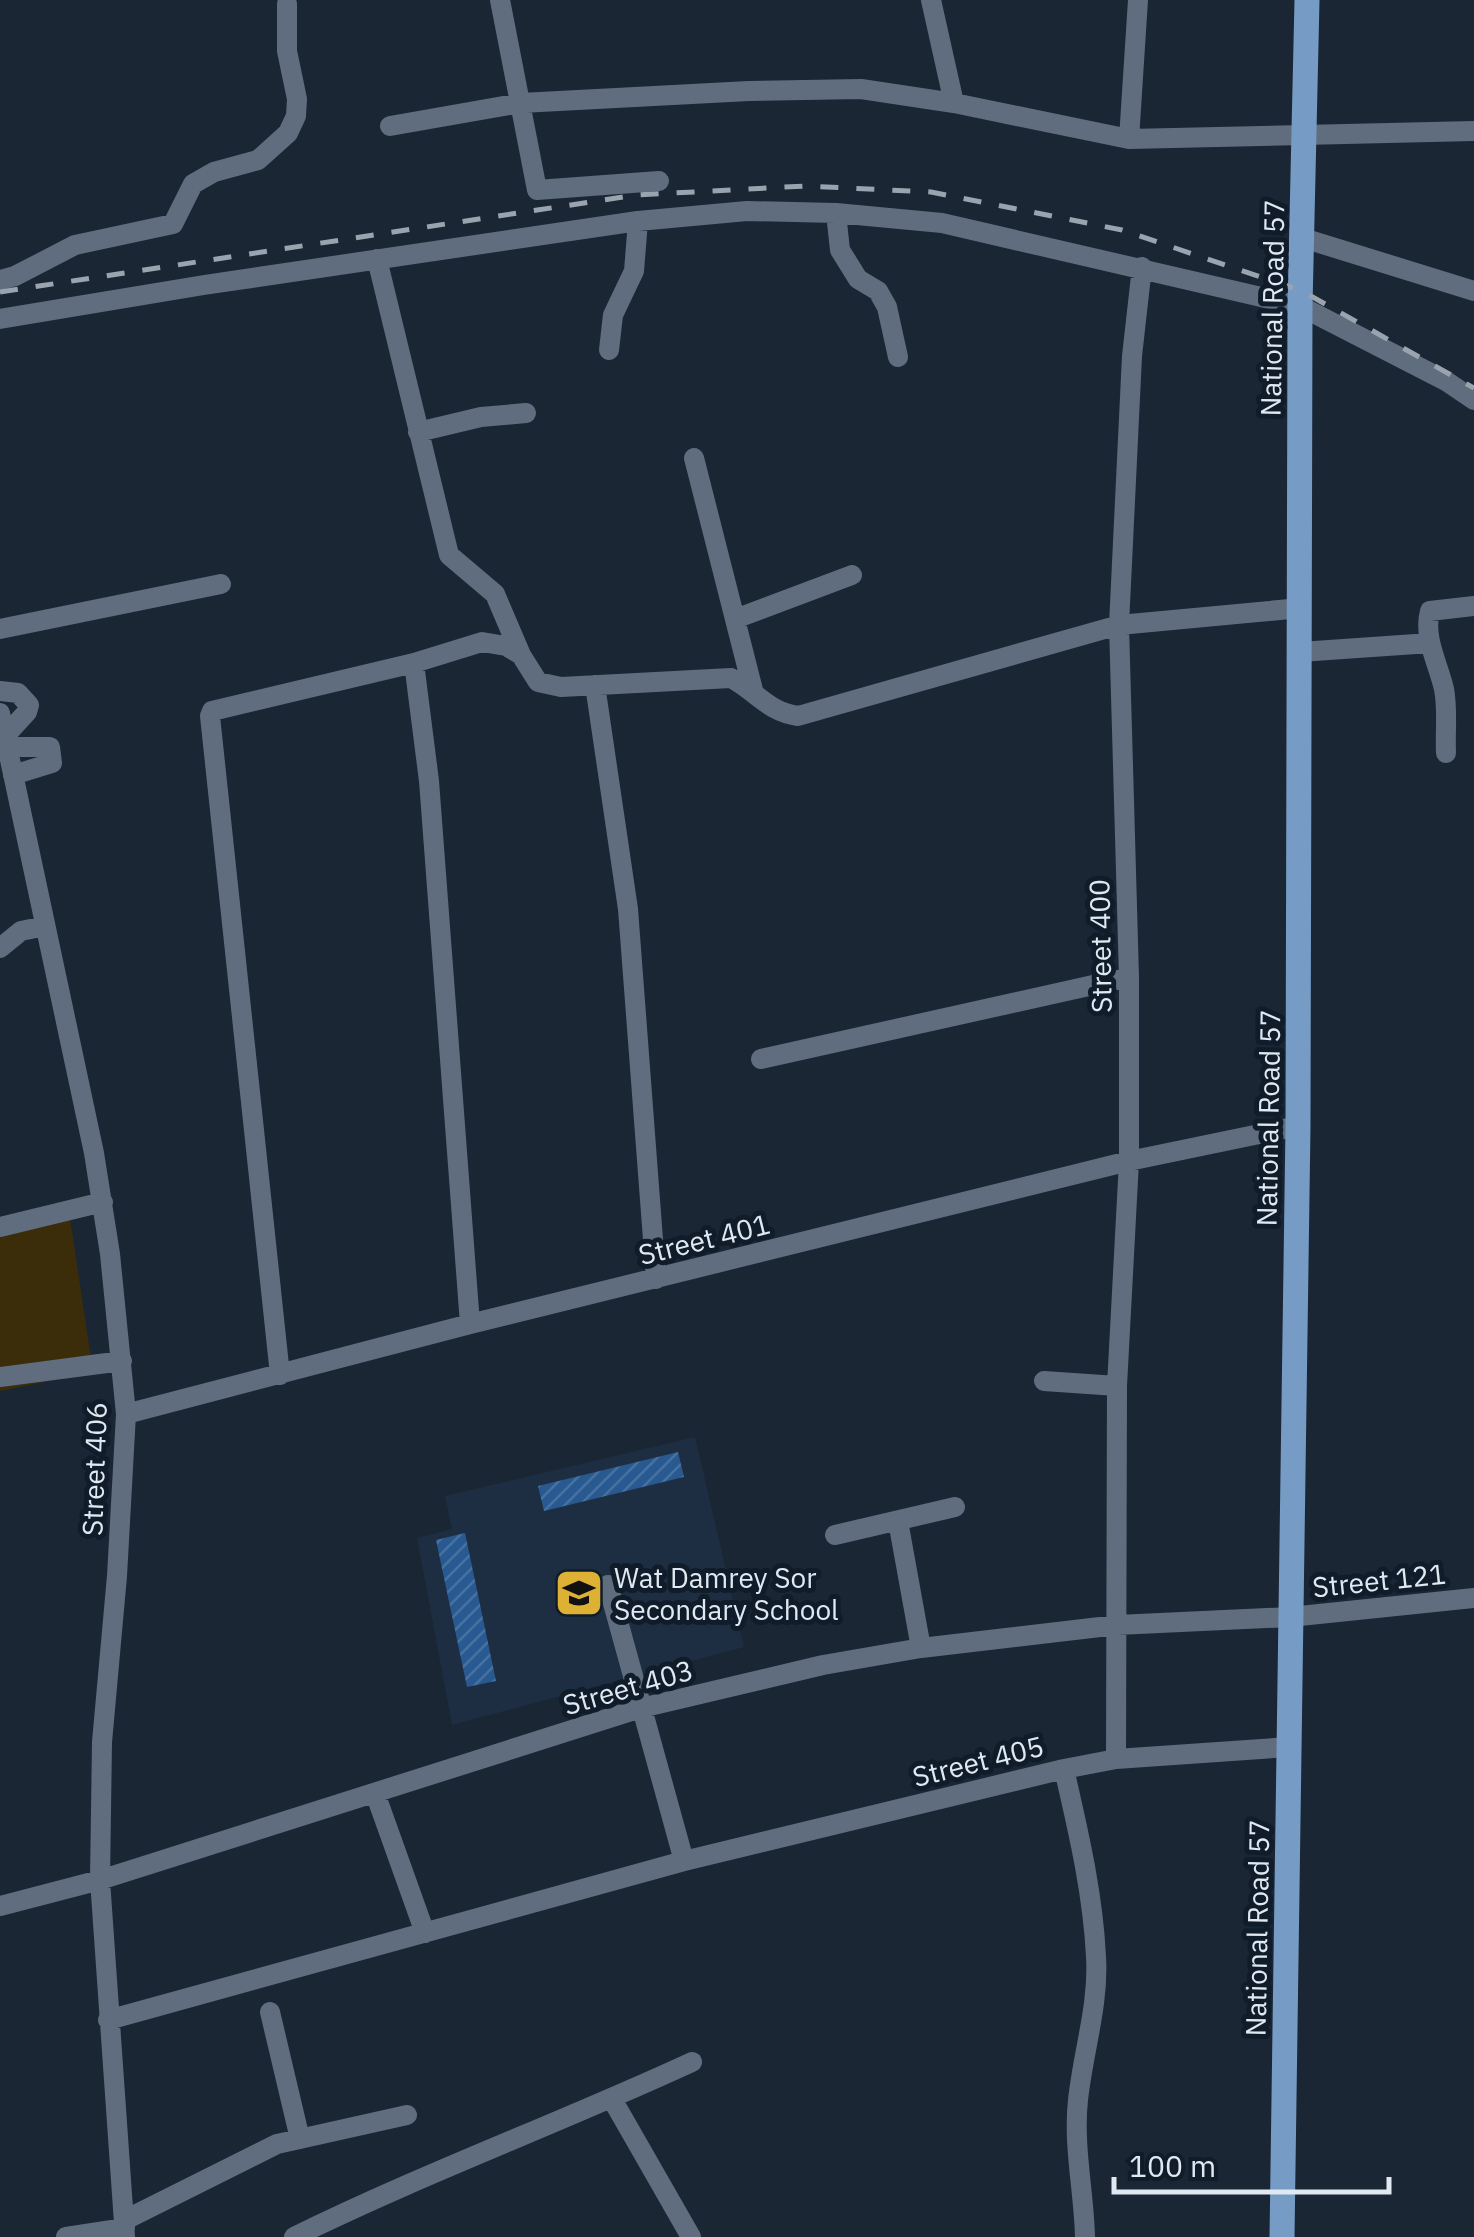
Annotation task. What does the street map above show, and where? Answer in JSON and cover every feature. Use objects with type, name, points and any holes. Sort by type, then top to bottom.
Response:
[{"type":"main road","name":"National Road 57","points":[[1282,2237],[1298,1126],[1300,306],[1307,0]]},
{"type":"street","points":[[500,0],[537,190],[660,181]]},
{"type":"street","points":[[931,0],[954,103]]},
{"type":"street","points":[[1130,139],[1138,0]]},
{"type":"street","points":[[0,280],[75,245],[174,224],[193,184],[214,172],[258,160],[271,150],[288,133],[296,116],[297,99],[287,51],[287,4]]},
{"type":"street","points":[[390,126],[521,103],[861,89],[954,103],[1130,139],[1474,131]]},
{"type":"street","points":[[0,319],[376,258],[638,221],[747,211],[836,213],[942,223],[1300,306],[1446,381],[1474,400]]},
{"type":"street","points":[[836,213],[840,250],[858,278],[878,291],[887,307],[898,357]]},
{"type":"street","points":[[609,350],[613,315],[634,271],[638,221]]},
{"type":"street","points":[[1303,238],[1474,291]]},
{"type":"street","points":[[376,258],[449,555],[494,594],[521,656],[538,682],[561,687],[731,678],[752,690],[776,713],[798,716],[1119,626],[1300,608]]},
{"type":"street","name":"Street 400","points":[[1116,1759],[1118,1386],[1129,1161],[1129,977],[1119,626],[1132,356],[1142,267]]},
{"type":"street","points":[[418,432],[526,413]]},
{"type":"street","points":[[694,458],[752,690]]},
{"type":"street","points":[[735,619],[852,575]]},
{"type":"street","points":[[0,629],[220,584]]},
{"type":"street","points":[[1446,753],[1445,693],[1430,643],[1430,611],[1474,606]]},
{"type":"street","points":[[280,1375],[210,716],[216,708],[414,663],[482,642],[506,646],[521,656]]},
{"type":"street","points":[[1300,652],[1430,643]]},
{"type":"street","points":[[414,663],[430,781],[470,1324]]},
{"type":"street","points":[[595,685],[628,908],[656,1280]]},
{"type":"street","points":[[0,691],[18,693],[29,705],[6,741],[50,747],[53,752],[52,763],[13,775]]},
{"type":"street","name":"Street 406","points":[[0,713],[102,1202],[122,1361],[126,1414],[102,1742],[100,1880],[125,2228]]},
{"type":"street","points":[[0,948],[22,932],[46,926]]},
{"type":"street","points":[[762,1060],[1129,977]]},
{"type":"street","name":"Street 401","points":[[126,1414],[470,1324],[1129,1161],[1298,1126]]},
{"type":"street","points":[[0,1227],[102,1202]]},
{"type":"street","points":[[0,1377],[122,1361]]},
{"type":"street","points":[[1044,1381],[1118,1386]]},
{"type":"street","points":[[834,1536],[955,1507]]},
{"type":"street","points":[[898,1521],[921,1648]]},
{"type":"street","points":[[608,1585],[684,1861]]},
{"type":"street","name":"Street 121","points":[[1290,1616],[1474,1598]]},
{"type":"street","name":"Street 403","points":[[0,1906],[100,1880],[642,1708],[822,1665],[921,1648],[1116,1624],[1290,1616]]},
{"type":"street","name":"Street 405","points":[[108,2020],[684,1861],[1064,1769],[1116,1759],[1289,1747]]},
{"type":"street","points":[[1064,1769],[1088,1878],[1096,1957],[1095,1998],[1078,2101],[1077,2143],[1085,2237]]},
{"type":"street","points":[[375,1793],[425,1932]]},
{"type":"street","points":[[270,2012],[300,2139]]},
{"type":"street","points":[[294,2237],[380,2194],[692,2062]]},
{"type":"street","points":[[612,2098],[691,2237]]},
{"type":"street","points":[[66,2237],[125,2228],[278,2144],[407,2115]]},
{"type":"shaded area","points":[[70,1218],[93,1372],[0,1391],[0,1234]]},
{"type":"shaded area","name":"Wat Damrey Sor Secondary School","points":[[695,1437],[744,1647],[452,1725],[417,1538],[452,1529],[445,1496]]},
{"type":"building","points":[[678,1452],[684,1477],[544,1511],[538,1486]]},
{"type":"building","points":[[465,1533],[496,1681],[467,1687],[436,1540]]},
{"type":"railway","points":[[0,292],[636,195],[805,186],[931,192],[1122,230],[1302,291],[1474,388]]},
{"type":"place","name":"Wat Damrey Sor Secondary School","points":[[579,1593]]}]
